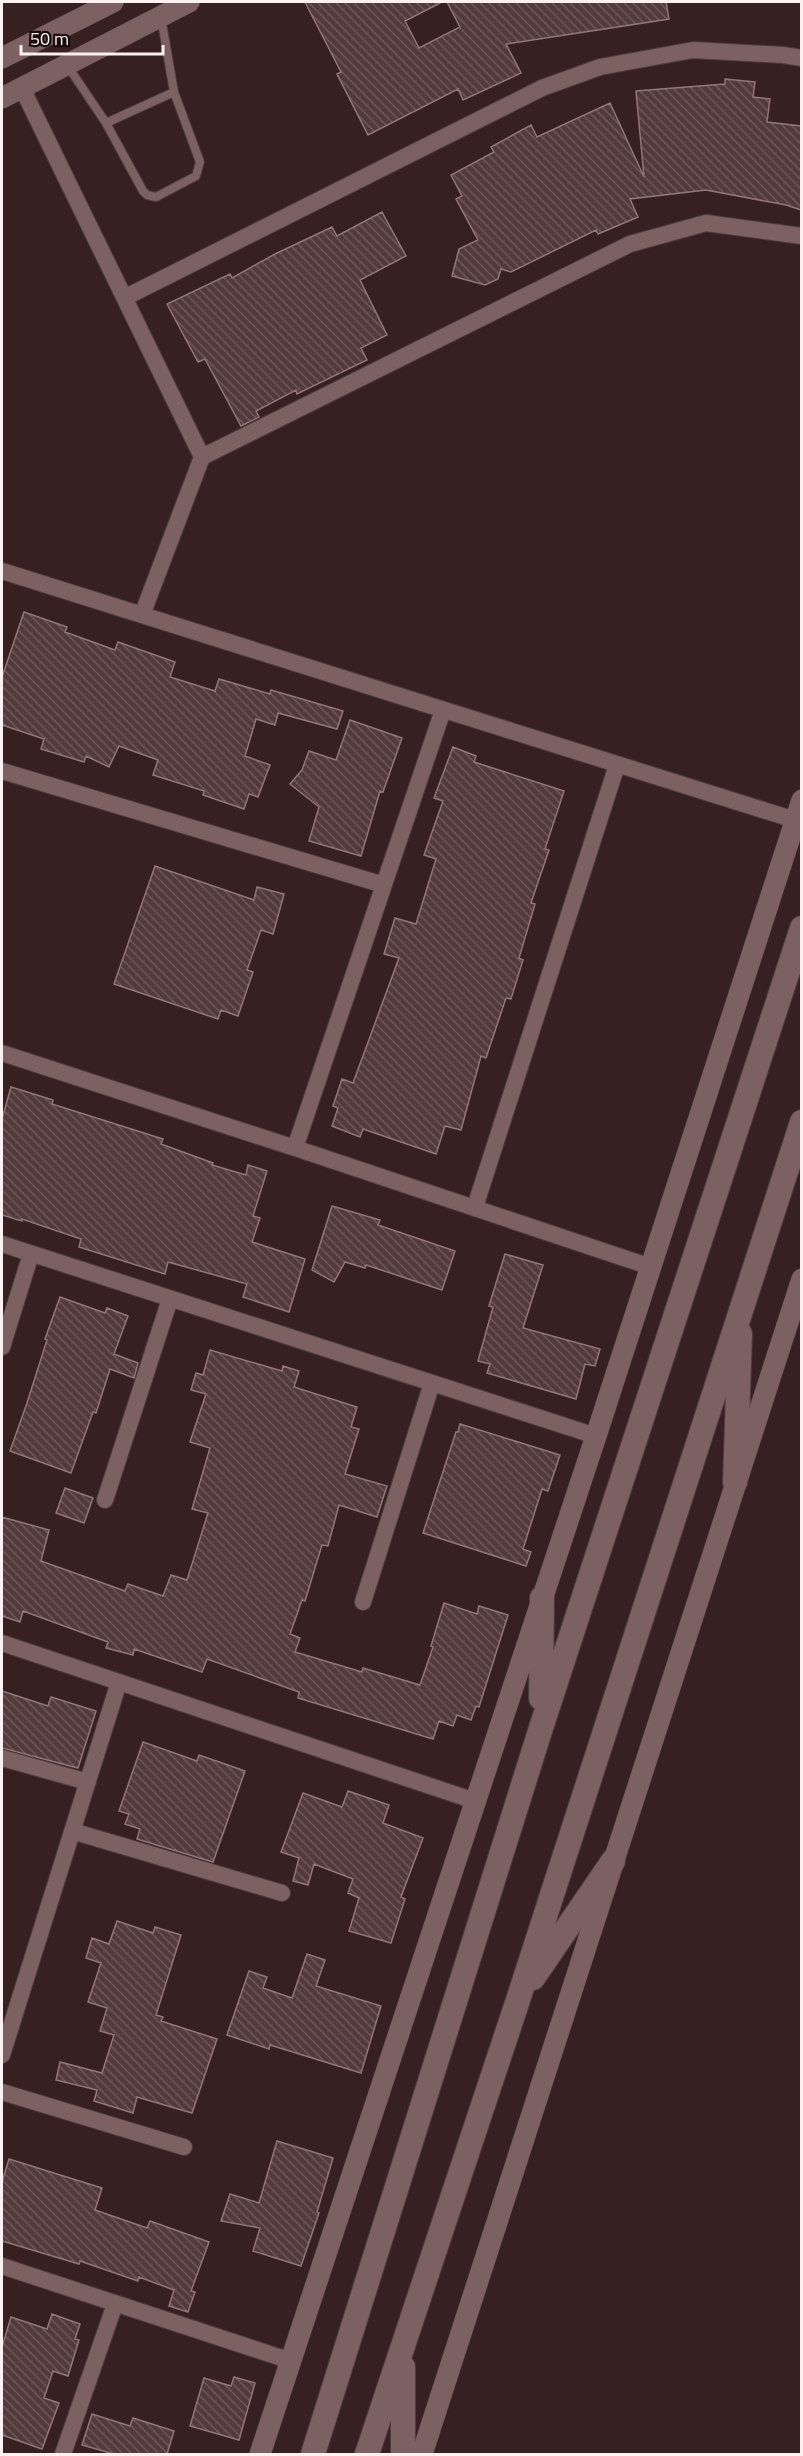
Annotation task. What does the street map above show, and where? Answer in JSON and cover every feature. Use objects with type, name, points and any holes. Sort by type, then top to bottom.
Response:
[{"type":"main road","points":[[313,2454],[540,1731],[801,928]]},
{"type":"main road","points":[[367,2454],[518,2000],[801,1122]]},
{"type":"main road","points":[[735,1482],[741,1305]]},
{"type":"main road","points":[[540,1731],[543,1655],[542,1598]]},
{"type":"main road","points":[[518,2000],[613,1861]]},
{"type":"main road","points":[[402,2346],[403,2454]]},
{"type":"main road","points":[[302,2454],[323,2425]]},
{"type":"street","points":[[2,58],[90,7],[113,2]]},
{"type":"street","points":[[2,98],[189,2]]},
{"type":"street","points":[[126,297],[542,88],[600,67],[693,50],[801,58]]},
{"type":"street","points":[[22,88],[126,297],[202,457]]},
{"type":"street","points":[[142,615],[202,457],[630,244],[706,223],[801,236]]},
{"type":"street","points":[[2,571],[795,820]]},
{"type":"street","points":[[295,1148],[443,710]]},
{"type":"street","points":[[475,1208],[617,765]]},
{"type":"street","points":[[2,773],[384,885]]},
{"type":"street","points":[[260,2454],[651,1268],[801,800]]},
{"type":"street","points":[[2,1053],[295,1148],[651,1268]]},
{"type":"street","points":[[2,1244],[596,1436]]},
{"type":"street","points":[[2,1347],[31,1254]]},
{"type":"street","points":[[422,2454],[801,1278]]},
{"type":"street","points":[[105,1500],[170,1299]]},
{"type":"street","points":[[363,1602],[432,1383]]},
{"type":"street","points":[[2,1643],[475,1801]]},
{"type":"street","points":[[2,2055],[119,1682]]},
{"type":"street","points":[[2,1758],[88,1782]]},
{"type":"street","points":[[72,1831],[282,1893]]},
{"type":"street","points":[[2,2092],[184,2147]]},
{"type":"street","points":[[2,2266],[291,2361]]},
{"type":"street","points":[[63,2454],[115,2304]]},
{"type":"lane","points":[[67,65],[106,123],[143,191],[147,195],[156,197],[196,176],[200,169],[200,162],[174,92],[161,16]]},
{"type":"lane","points":[[106,123],[174,92]]},
{"type":"building","points":[[305,2],[442,2],[405,21],[419,48],[460,27],[447,2],[666,2],[669,19],[506,44],[521,73],[463,100],[458,89],[368,135],[337,74],[341,72]]},
{"type":"building","points":[[725,79],[755,82],[753,97],[770,99],[767,122],[801,126],[801,210],[786,205],[706,190],[630,199],[638,217],[598,234],[596,230],[511,272],[501,269],[498,279],[485,285],[452,276],[459,249],[478,240],[456,199],[462,196],[451,175],[494,152],[491,147],[531,125],[537,137],[610,103],[644,177],[636,91],[725,84]]},
{"type":"building","points":[[382,212],[406,256],[360,280],[387,335],[361,348],[367,360],[297,394],[296,390],[256,411],[259,417],[241,426],[205,359],[198,362],[167,304],[230,274],[232,278],[275,254],[332,227],[337,236]]},
{"type":"building","points":[[24,612],[67,627],[65,632],[115,650],[118,642],[175,662],[170,677],[215,691],[219,679],[270,694],[271,690],[343,711],[337,729],[278,713],[275,725],[256,719],[245,756],[270,765],[258,797],[249,794],[244,809],[203,795],[204,791],[153,775],[158,760],[119,746],[109,767],[86,756],[84,762],[41,749],[44,739],[2,725],[2,677]]},
{"type":"building","points":[[350,720],[402,738],[383,792],[380,791],[361,856],[309,841],[319,807],[290,784],[302,770],[309,751],[336,760]]},
{"type":"building","points":[[453,747],[476,756],[474,762],[564,791],[545,849],[549,850],[531,903],[535,904],[519,958],[523,960],[511,999],[506,998],[486,1058],[481,1056],[461,1130],[445,1126],[436,1154],[363,1129],[360,1137],[332,1126],[338,1108],[333,1106],[342,1079],[353,1083],[399,958],[384,954],[395,918],[416,924],[436,859],[424,855],[443,801],[434,798]]},
{"type":"building","points":[[155,866],[254,900],[257,887],[284,894],[273,934],[261,930],[247,970],[253,972],[238,1016],[221,1010],[218,1019],[114,984]]},
{"type":"building","points":[[11,1087],[53,1100],[52,1104],[163,1139],[161,1144],[213,1163],[212,1165],[246,1175],[248,1165],[267,1171],[253,1216],[260,1218],[252,1242],[305,1259],[289,1312],[243,1297],[247,1284],[168,1262],[165,1274],[79,1247],[81,1239],[22,1219],[22,1221],[2,1215],[2,1119]]},
{"type":"building","points":[[332,1206],[380,1220],[378,1225],[455,1251],[442,1290],[366,1265],[365,1268],[345,1262],[334,1282],[312,1270]]},
{"type":"building","points":[[505,1254],[543,1265],[523,1328],[600,1349],[595,1366],[585,1364],[576,1399],[487,1373],[490,1364],[478,1361],[493,1307],[489,1306]]},
{"type":"building","points":[[60,1297],[105,1313],[107,1308],[128,1316],[114,1354],[138,1363],[134,1378],[110,1369],[96,1413],[93,1412],[71,1473],[10,1451]]},
{"type":"building","points":[[210,1350],[282,1371],[283,1366],[299,1371],[294,1387],[357,1407],[351,1427],[359,1429],[345,1474],[387,1486],[377,1517],[339,1505],[328,1546],[322,1545],[305,1601],[302,1600],[290,1634],[300,1638],[295,1652],[362,1672],[363,1668],[420,1685],[433,1647],[431,1646],[444,1603],[477,1614],[479,1606],[508,1615],[479,1707],[476,1706],[471,1720],[457,1715],[453,1726],[439,1721],[433,1739],[298,1698],[299,1692],[207,1659],[202,1672],[134,1649],[133,1655],[106,1648],[108,1642],[23,1611],[20,1622],[2,1616],[2,1517],[49,1530],[41,1561],[125,1591],[128,1584],[163,1596],[171,1575],[187,1580],[208,1513],[192,1509],[210,1448],[190,1442],[206,1394],[191,1390],[196,1373],[203,1375]]},
{"type":"building","points":[[460,1424],[560,1455],[548,1491],[542,1489],[523,1549],[531,1552],[526,1566],[423,1533]]},
{"type":"building","points":[[65,1488],[93,1498],[84,1523],[56,1513]]},
{"type":"building","points":[[2,1691],[48,1706],[51,1697],[96,1711],[78,1768],[2,1748]]},
{"type":"building","points":[[143,1742],[197,1761],[199,1755],[245,1771],[213,1862],[137,1839],[140,1829],[125,1824],[129,1814],[119,1811]]},
{"type":"building","points":[[348,1791],[389,1805],[383,1823],[423,1838],[401,1897],[405,1899],[391,1943],[349,1931],[359,1898],[348,1893],[353,1879],[314,1864],[308,1885],[293,1881],[299,1858],[281,1852],[303,1793],[342,1807]]},
{"type":"building","points":[[117,1921],[153,1933],[155,1927],[181,1935],[156,2015],[163,2017],[161,2021],[217,2039],[192,2113],[137,2097],[133,2113],[94,2101],[97,2090],[56,2080],[60,2062],[102,2073],[114,2035],[100,2031],[107,2008],[88,2002],[101,1963],[86,1958],[92,1938],[109,1944]]},
{"type":"building","points":[[307,1954],[325,1960],[316,1986],[381,2006],[361,2073],[270,2045],[269,2049],[227,2035],[249,1971],[267,1977],[263,1988],[292,1998]]},
{"type":"building","points":[[277,2141],[333,2158],[317,2212],[319,2213],[301,2266],[253,2251],[260,2228],[221,2221],[230,2194],[259,2203]]},
{"type":"building","points":[[9,2159],[102,2188],[95,2210],[147,2228],[150,2221],[209,2242],[191,2291],[195,2292],[188,2312],[169,2306],[174,2290],[139,2277],[138,2281],[80,2261],[79,2264],[2,2241],[2,2182]]},
{"type":"building","points":[[52,2314],[80,2324],[75,2339],[79,2340],[68,2376],[53,2371],[44,2398],[59,2403],[42,2449],[2,2435],[2,2347],[11,2317],[47,2329]]},
{"type":"building","points":[[234,2377],[255,2383],[239,2440],[190,2426],[204,2378],[231,2386]]},
{"type":"building","points":[[92,2414],[130,2426],[133,2418],[174,2431],[167,2454],[114,2454],[82,2445]]}]
